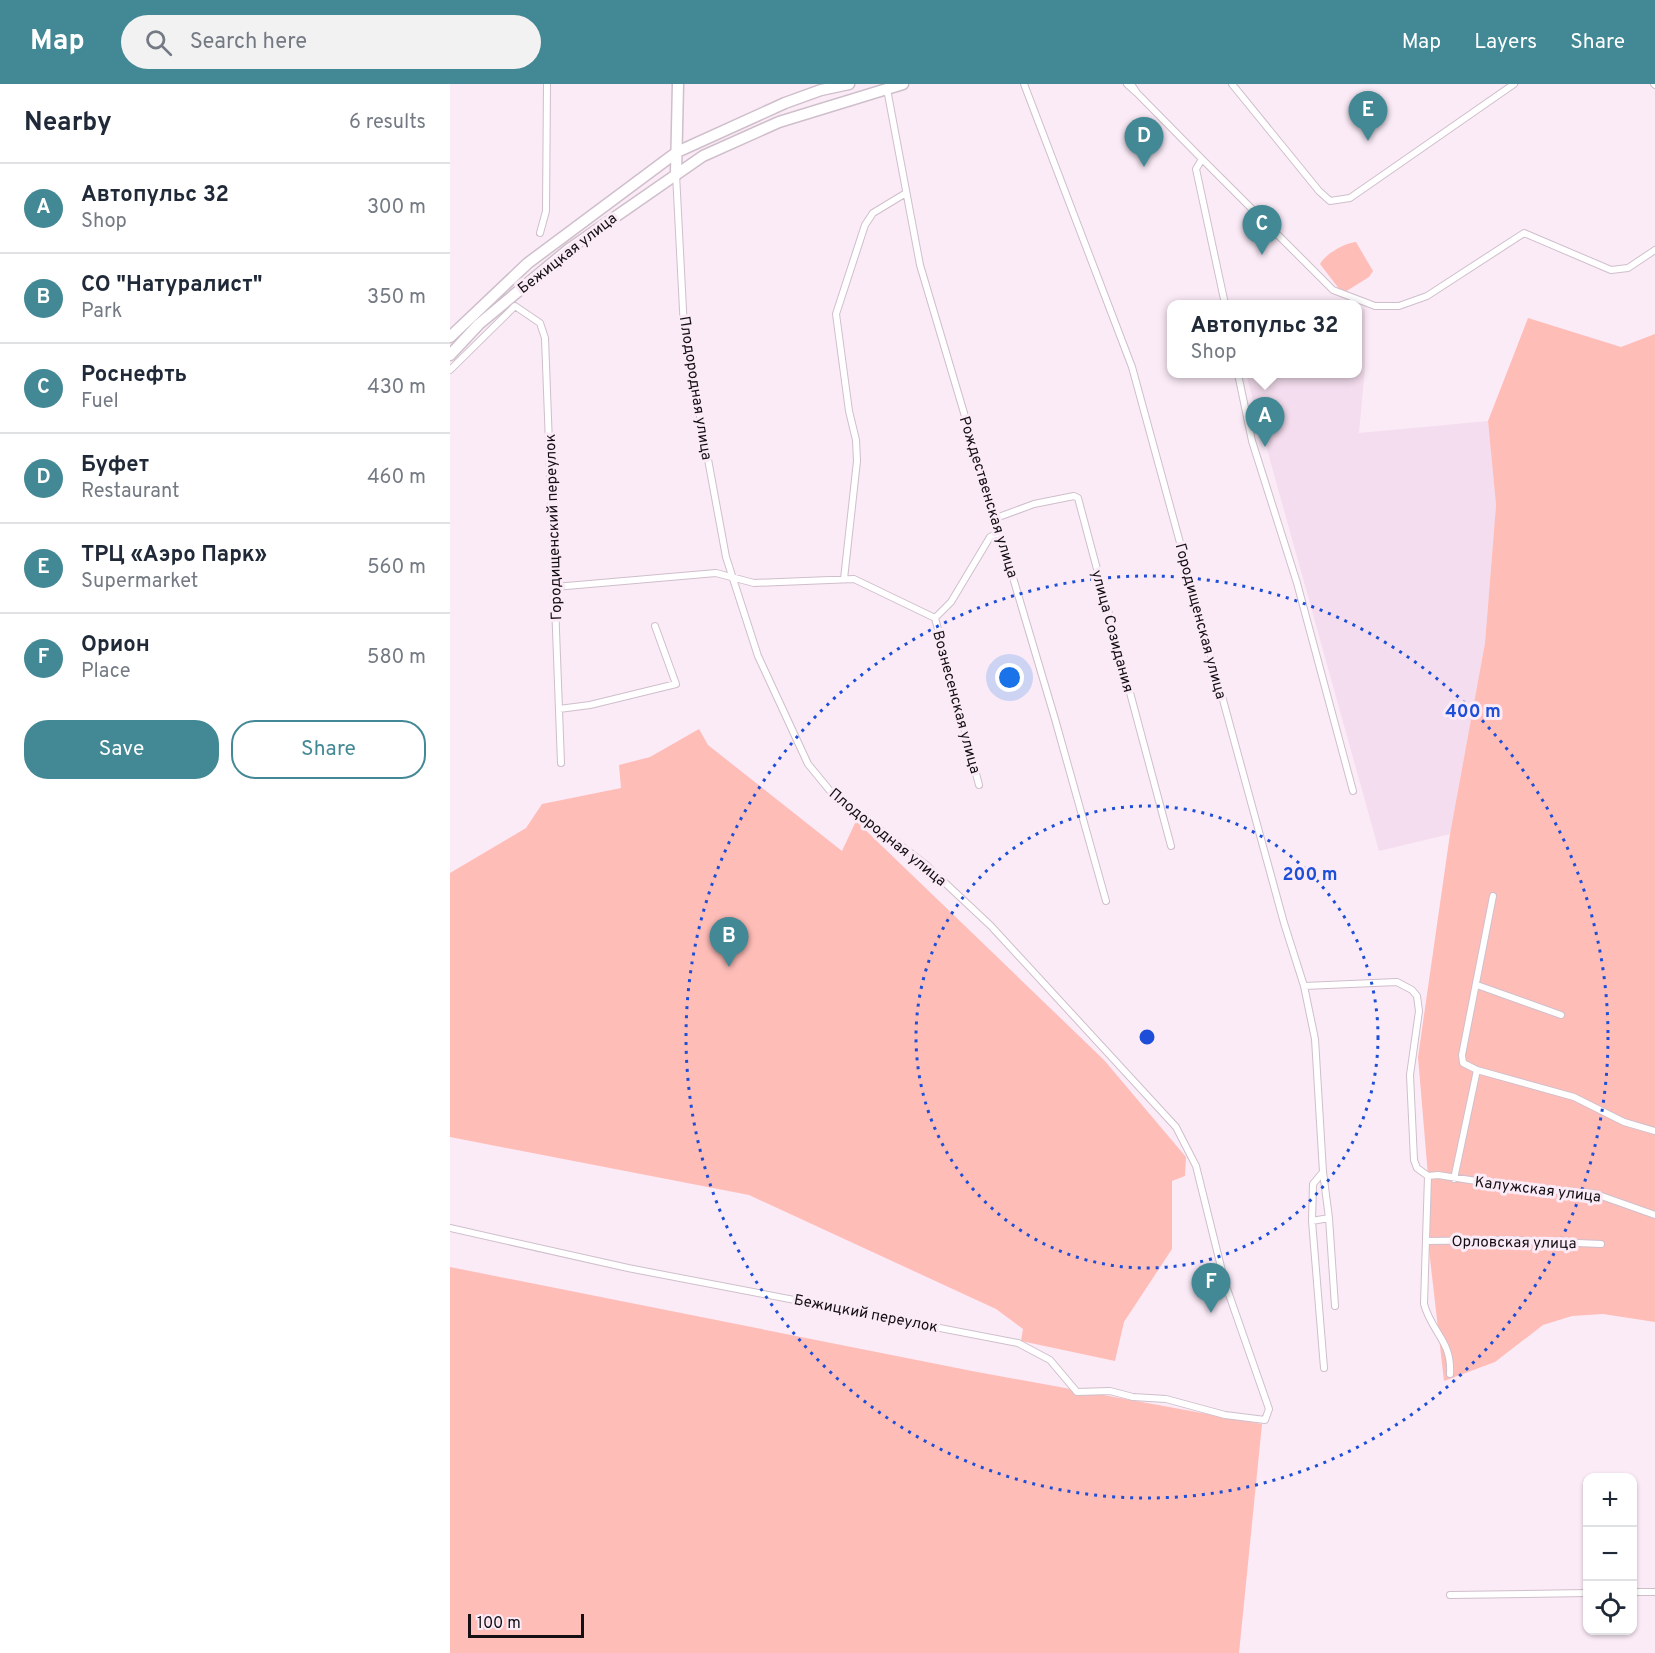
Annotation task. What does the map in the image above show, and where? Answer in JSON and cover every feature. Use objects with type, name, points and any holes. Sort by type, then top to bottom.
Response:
[{"type":"main road","points":[[676,173],[678,84]]},
{"type":"main road","name":"Бежицкая улица","points":[[450,337],[528,263],[677,152],[785,103],[821,90],[849,84]]},
{"type":"main road","name":"Бежицкая улица","points":[[450,355],[479,324],[560,256],[676,173],[708,153],[802,113],[903,84]]},
{"type":"street","points":[[540,233],[546,211],[547,84]]},
{"type":"street","name":"Городищенская улица","points":[[1024,84],[1132,367],[1284,923],[1304,986],[1315,1039],[1323,1172],[1329,1218],[1335,1306]]},
{"type":"street","points":[[1129,84],[1333,290],[1359,300]]},
{"type":"street","points":[[1232,84],[1319,191],[1330,201],[1350,198],[1514,84]]},
{"type":"street","name":"Рождественская улица","points":[[886,89],[928,294],[996,518],[1106,902]]},
{"type":"street","points":[[1202,159],[1196,169],[1224,300]]},
{"type":"street","name":"Плодородная улица","points":[[676,173],[684,329],[731,577],[758,656],[808,764],[820,781],[926,865],[991,926],[1176,1127],[1196,1167],[1225,1284],[1269,1403],[1265,1420]]},
{"type":"street","points":[[844,579],[856,440],[849,411],[836,314],[865,225],[873,213],[906,193]]},
{"type":"street","points":[[1362,301],[1375,306],[1399,306],[1427,296],[1524,233],[1611,270],[1628,268],[1655,250]]},
{"type":"street","name":"Городищенский переулок","points":[[450,370],[515,306],[540,323],[545,338],[561,763]]},
{"type":"street","points":[[1239,378],[1252,441],[1297,583],[1353,790]]},
{"type":"street","name":"улица Созидания","points":[[996,518],[1057,498],[1074,496],[1078,498],[1171,846]]},
{"type":"street","points":[[555,587],[704,574],[731,577],[754,583],[854,579],[934,618],[951,602],[990,537],[1000,532]]},
{"type":"street","name":"Вознесенская улица","points":[[934,618],[979,785]]},
{"type":"street","points":[[559,709],[590,705],[676,684],[656,626]]},
{"type":"street","points":[[1492,896],[1477,986],[1462,1055],[1463,1063],[1477,1070],[1574,1097],[1624,1122],[1655,1131]]},
{"type":"street","points":[[1304,986],[1397,982],[1412,990],[1416,996],[1419,1011],[1410,1062],[1414,1160],[1417,1168],[1428,1176],[1424,1304],[1431,1323],[1449,1351],[1450,1374]]},
{"type":"street","points":[[1477,986],[1561,1014]]},
{"type":"street","points":[[1454,1179],[1477,1070]]},
{"type":"street","name":"Городищенская улица","points":[[1323,1172],[1313,1184],[1312,1221],[1324,1368]]},
{"type":"street","name":"Калужская улица","points":[[1428,1176],[1521,1188],[1593,1193],[1655,1215]]},
{"type":"street","points":[[1312,1221],[1329,1218]]},
{"type":"street","name":"Бежицкий переулок","points":[[450,1228],[628,1268],[1018,1343],[1050,1360],[1077,1392],[1110,1391],[1133,1397],[1166,1399],[1226,1415],[1265,1420]]},
{"type":"street","name":"Орловская улица","points":[[1426,1241],[1508,1240],[1601,1244]]},
{"type":"street","points":[[1637,1592],[1655,1592]]},
{"type":"street","points":[[1450,1595],[1583,1593]]},
{"type":"shaded area","points":[[1356,242],[1373,271],[1369,277],[1345,292],[1340,290],[1320,264],[1326,256],[1346,244]]},
{"type":"shaded area","points":[[1362,309],[1365,309],[1365,367],[1359,433],[1488,421],[1496,505],[1485,643],[1450,834],[1379,851],[1247,378],[1362,378]]},
{"type":"shaded area","points":[[1528,318],[1621,347],[1655,334],[1655,1322],[1603,1314],[1572,1316],[1543,1325],[1495,1362],[1444,1381],[1428,1241],[1428,1176],[1418,1057],[1450,834],[1485,643],[1496,505],[1488,421]]},
{"type":"shaded area","points":[[699,729],[708,745],[842,851],[856,821],[1104,1060],[1186,1157],[1185,1176],[1172,1181],[1172,1249],[1124,1322],[1115,1361],[1021,1341],[1023,1329],[996,1309],[749,1195],[450,1137],[450,873],[526,828],[542,804],[621,788],[619,765],[650,757]]},
{"type":"shaded area","points":[[450,1267],[972,1371],[1262,1424],[1239,1653],[450,1653]]},
{"type":"place","name":"ТРЦ «Аэро Парк»","points":[[1368,141]]},
{"type":"place","name":"Буфет","points":[[1144,167]]},
{"type":"place","name":"Роснефть","points":[[1262,255]]},
{"type":"place","name":"Автопульс 32","points":[[1265,447]]},
{"type":"place","name":"СО \"Натуралист\"","points":[[729,967]]},
{"type":"place","name":"Орион","points":[[1211,1313]]}]
